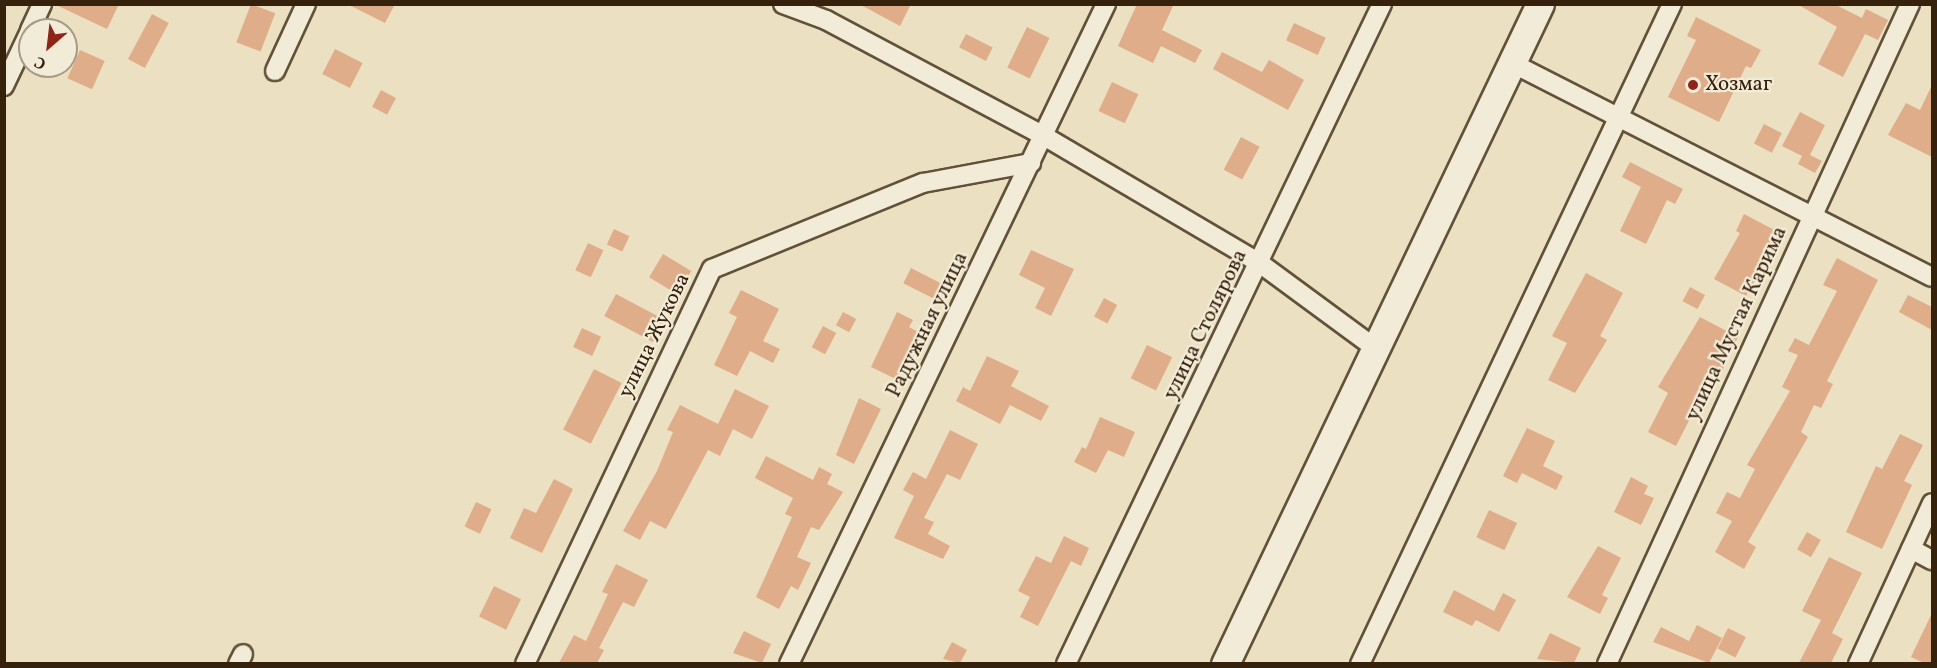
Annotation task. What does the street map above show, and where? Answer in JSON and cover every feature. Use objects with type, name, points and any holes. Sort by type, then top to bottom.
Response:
[{"type":"main road","points":[[1225,663],[1540,4]]},
{"type":"street","points":[[36,18],[42,4]]},
{"type":"street","points":[[275,72],[306,4]]},
{"type":"street","points":[[783,4],[830,12],[1044,136],[1261,264],[1375,348]]},
{"type":"street","name":"Радужная улица","points":[[789,663],[1106,4]]},
{"type":"street","name":"улица Столярова","points":[[1066,663],[1261,264],[1382,4]]},
{"type":"street","points":[[1360,663],[1672,4]]},
{"type":"street","name":"улица Мустая Карима","points":[[1607,663],[1910,4]]},
{"type":"street","points":[[4,86],[18,56]]},
{"type":"street","points":[[1512,63],[1810,219],[1932,277]]},
{"type":"street","name":"улица Жукова","points":[[525,663],[712,269],[923,183],[1031,163]]},
{"type":"street","points":[[1858,663],[1932,503]]},
{"type":"street","points":[[1911,549],[1932,560]]},
{"type":"building","points":[[54,4],[119,4],[107,29]]},
{"type":"building","points":[[251,4],[275,13],[261,52],[236,42]]},
{"type":"building","points":[[347,4],[395,4],[385,23]]},
{"type":"building","points":[[859,4],[911,4],[900,26]]},
{"type":"building","points":[[1137,4],[1174,4],[1162,30],[1202,50],[1195,63],[1161,46],[1153,63],[1118,46]]},
{"type":"building","points":[[1797,4],[1834,4],[1862,18],[1866,9],[1888,20],[1878,40],[1865,34],[1843,77],[1818,64],[1837,27]]},
{"type":"building","points":[[152,14],[169,23],[145,68],[128,59]]},
{"type":"building","points":[[1696,17],[1761,50],[1751,68],[1746,66],[1719,122],[1668,97],[1696,40],[1687,36]]},
{"type":"building","points":[[1294,23],[1326,38],[1318,55],[1286,40]]},
{"type":"building","points":[[1027,27],[1049,38],[1030,78],[1007,67]]},
{"type":"building","points":[[966,34],[993,48],[986,61],[959,47]]},
{"type":"building","points":[[335,49],[363,63],[350,88],[322,74]]},
{"type":"building","points":[[80,50],[105,61],[92,89],[67,78],[78,78]]},
{"type":"building","points":[[1222,52],[1262,72],[1269,60],[1304,80],[1288,110],[1213,69]]},
{"type":"building","points":[[1112,82],[1138,94],[1125,123],[1098,111]]},
{"type":"building","points":[[1932,85],[1932,157],[1888,135],[1906,103],[1920,110]]},
{"type":"building","points":[[381,90],[396,98],[387,115],[372,107]]},
{"type":"building","points":[[1800,112],[1825,125],[1810,155],[1822,161],[1815,173],[1798,164],[1802,156],[1782,146]]},
{"type":"building","points":[[1764,124],[1782,133],[1772,153],[1754,144]]},
{"type":"building","points":[[1241,137],[1260,147],[1242,180],[1224,170]]},
{"type":"building","points":[[1630,162],[1683,189],[1675,204],[1667,200],[1646,244],[1620,231],[1641,187],[1622,177]]},
{"type":"building","points":[[1744,214],[1782,234],[1746,296],[1714,279],[1740,233],[1736,231]]},
{"type":"building","points":[[614,229],[629,236],[622,252],[607,244]]},
{"type":"building","points":[[588,243],[603,250],[591,277],[575,270]]},
{"type":"building","points":[[1031,250],[1074,269],[1051,316],[1035,308],[1045,288],[1019,275]]},
{"type":"building","points":[[663,254],[691,271],[677,294],[649,277]]},
{"type":"building","points":[[1837,258],[1878,280],[1827,381],[1833,384],[1821,408],[1814,405],[1801,432],[1808,437],[1748,542],[1756,547],[1744,569],[1715,552],[1732,521],[1716,513],[1727,492],[1740,498],[1755,469],[1747,465],[1790,391],[1782,387],[1798,355],[1788,351],[1795,338],[1809,345],[1837,291],[1823,285]]},
{"type":"building","points":[[911,268],[941,283],[934,299],[903,283]]},
{"type":"building","points":[[1586,273],[1623,293],[1600,336],[1607,340],[1575,393],[1548,380],[1567,343],[1552,336]]},
{"type":"building","points":[[1690,287],[1705,295],[1697,309],[1682,301]]},
{"type":"building","points":[[741,290],[779,309],[763,341],[780,349],[773,363],[750,351],[737,376],[714,365],[737,317],[729,313]]},
{"type":"building","points":[[616,294],[665,320],[653,342],[604,316]]},
{"type":"building","points":[[1908,295],[1932,307],[1932,330],[1899,312]]},
{"type":"building","points":[[1104,298],[1117,305],[1107,324],[1094,317]]},
{"type":"building","points":[[843,312],[856,319],[849,332],[836,325]]},
{"type":"building","points":[[897,312],[913,320],[909,327],[920,333],[896,379],[871,367]]},
{"type":"building","points":[[1700,317],[1738,337],[1704,411],[1696,407],[1676,446],[1648,432],[1668,393],[1658,387]]},
{"type":"building","points":[[823,326],[836,333],[825,354],[812,347]]},
{"type":"building","points":[[582,328],[601,337],[592,356],[573,347]]},
{"type":"building","points":[[1147,345],[1172,357],[1156,391],[1131,378]]},
{"type":"building","points":[[987,356],[1019,371],[1011,386],[1049,406],[1041,421],[1010,405],[1000,424],[956,401],[963,387],[970,391]]},
{"type":"building","points":[[594,369],[622,383],[591,444],[563,430]]},
{"type":"building","points":[[735,389],[769,406],[752,439],[733,429],[720,456],[708,450],[666,529],[650,521],[640,540],[623,531],[657,471],[673,432],[667,430],[680,405],[718,424]]},
{"type":"building","points":[[859,398],[881,409],[854,464],[836,455]]},
{"type":"building","points":[[1100,417],[1135,432],[1124,457],[1108,450],[1096,473],[1074,462],[1082,447],[1086,449]]},
{"type":"building","points":[[1527,428],[1555,441],[1543,466],[1563,476],[1556,490],[1522,473],[1517,483],[1503,476]]},
{"type":"building","points":[[950,430],[978,444],[960,480],[947,474],[924,518],[934,522],[928,534],[950,546],[943,559],[894,538],[914,496],[903,490],[913,472],[926,479]]},
{"type":"building","points":[[1900,434],[1923,445],[1904,481],[1912,485],[1882,549],[1846,532],[1876,466],[1882,469]]},
{"type":"building","points":[[766,456],[813,480],[819,467],[832,474],[827,484],[843,492],[819,530],[811,527],[797,557],[811,563],[798,590],[791,586],[779,609],[756,597],[792,517],[785,514],[793,498],[755,478]]},
{"type":"building","points":[[1631,477],[1648,486],[1644,494],[1654,498],[1641,525],[1614,512]]},
{"type":"building","points":[[554,479],[573,489],[542,553],[510,538],[524,508],[536,513]]},
{"type":"building","points":[[476,502],[491,509],[480,534],[465,526]]},
{"type":"building","points":[[1489,510],[1517,523],[1504,550],[1476,537]]},
{"type":"building","points":[[1807,532],[1821,540],[1811,557],[1797,549]]},
{"type":"building","points":[[1064,536],[1089,548],[1081,566],[1071,561],[1038,626],[1020,617],[1030,597],[1018,591],[1036,556],[1051,563]]},
{"type":"building","points":[[1598,546],[1621,558],[1602,595],[1608,598],[1600,614],[1567,597]]},
{"type":"building","points":[[1829,557],[1862,573],[1832,633],[1843,639],[1831,663],[1799,663],[1821,620],[1802,611]]},
{"type":"building","points":[[616,564],[648,580],[634,607],[623,602],[599,648],[604,650],[597,663],[559,663],[574,635],[586,641],[608,594],[602,592]]},
{"type":"building","points":[[494,586],[521,599],[506,630],[479,617]]},
{"type":"building","points":[[1454,590],[1494,611],[1503,593],[1516,600],[1499,632],[1476,620],[1472,626],[1443,612]]},
{"type":"building","points":[[1932,613],[1932,663],[1924,663],[1911,657]]},
{"type":"building","points":[[1697,625],[1722,638],[1709,663],[1653,642],[1661,627],[1689,641]]},
{"type":"building","points":[[1728,628],[1746,637],[1735,658],[1718,648]]},
{"type":"building","points":[[744,631],[771,644],[762,663],[733,653]]},
{"type":"building","points":[[1550,633],[1581,648],[1574,663],[1537,659]]},
{"type":"building","points":[[952,642],[967,650],[960,663],[943,659]]},
{"type":"place","name":"Хозмаг","points":[[1693,85]]}]
